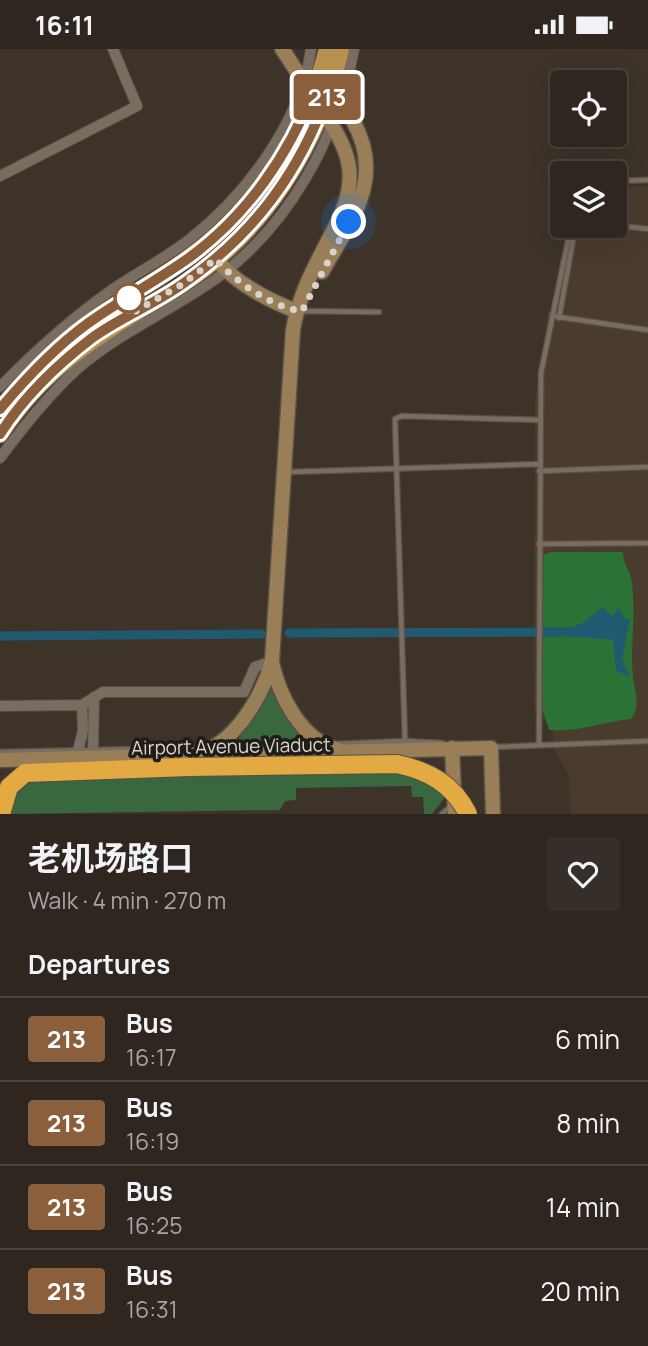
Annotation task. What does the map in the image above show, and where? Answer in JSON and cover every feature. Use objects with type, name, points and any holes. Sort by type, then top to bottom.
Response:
[{"type":"highway","points":[[0,811],[12,782],[57,758]]},
{"type":"highway","name":"Airport Avenue Viaduct","points":[[25,773],[186,761],[397,764],[427,772],[439,779],[450,787],[463,811]]},
{"type":"highway","points":[[0,803],[0,811]]},
{"type":"main road","points":[[0,435],[44,380],[92,338],[181,285],[221,265],[283,187],[326,117],[319,89],[327,49]]},
{"type":"main road","points":[[0,409],[33,370],[87,324],[190,257],[235,218],[267,179],[296,134],[341,49]]},
{"type":"street","points":[[0,176],[137,106],[113,49]]},
{"type":"street","points":[[282,49],[362,141],[367,180],[361,200],[299,311]]},
{"type":"street","points":[[312,49],[319,89]]},
{"type":"street","points":[[0,387],[55,333],[113,289],[189,240],[232,202],[269,154],[286,124],[354,49]]},
{"type":"street","points":[[186,761],[212,747],[231,732],[250,709],[268,675],[272,661],[293,330],[302,290],[339,221],[349,189],[347,152],[326,117]]},
{"type":"street","points":[[0,458],[34,412],[78,369],[221,265],[275,303],[299,311]]},
{"type":"street","points":[[0,706],[82,705],[103,692],[244,692],[255,667],[272,661]]},
{"type":"street","points":[[272,661],[275,678],[290,708],[319,747]]},
{"type":"street","points":[[93,750],[94,698]]},
{"type":"street","points":[[78,751],[83,730],[82,705]]},
{"type":"street","points":[[0,760],[111,757],[186,761],[319,747],[491,748],[493,814]]},
{"type":"street","points":[[452,748],[463,811]]},
{"type":"lane","points":[[627,181],[648,180]]},
{"type":"lane","points":[[627,227],[648,229]]},
{"type":"lane","points":[[539,745],[541,373],[568,238]]},
{"type":"lane","points":[[559,318],[573,238]]},
{"type":"lane","points":[[299,311],[379,312]]},
{"type":"lane","points":[[552,316],[648,330]]},
{"type":"lane","points":[[405,741],[395,422],[399,416],[540,419]]},
{"type":"lane","points":[[284,472],[539,464]]},
{"type":"lane","points":[[539,471],[648,467]]},
{"type":"lane","points":[[539,544],[648,543]]},
{"type":"lane","points":[[344,747],[435,741],[452,748]]},
{"type":"lane","points":[[491,748],[648,741]]},
{"type":"lane","points":[[0,752],[319,747]]},
{"type":"lane","points":[[442,814],[463,811]]},
{"type":"shaded area","points":[[648,186],[648,814],[570,814],[569,775],[554,750],[553,732],[534,706],[535,400],[548,311],[557,312],[573,238],[627,238],[627,187]]},
{"type":"green space","points":[[551,552],[623,552],[633,595],[632,665],[637,705],[631,719],[570,730],[549,730],[541,705],[543,555]]},
{"type":"green space","points":[[268,685],[271,685],[307,740],[237,742]]},
{"type":"green space","points":[[397,771],[431,784],[446,796],[432,814],[424,814],[423,797],[412,797],[411,786],[296,788],[296,800],[285,801],[280,810],[8,814],[8,801],[23,777]]},
{"type":"water","points":[[603,607],[612,616],[619,608],[623,617],[630,620],[622,659],[630,677],[616,670],[613,640],[565,636],[567,628],[581,624]]},
{"type":"waterway","points":[[289,633],[568,632]]},
{"type":"waterway","points":[[0,636],[261,634]]},
{"type":"bus line","name":"213","points":[[0,409],[33,370],[87,324],[190,257],[235,218],[267,179],[296,134],[314,89],[329,90],[309,144],[283,187],[247,228],[216,259],[181,285],[92,338],[44,380],[0,434]]},
{"type":"route","points":[[129,298],[129,315],[181,285],[216,259],[226,271],[275,303],[302,311],[349,222]]}]
